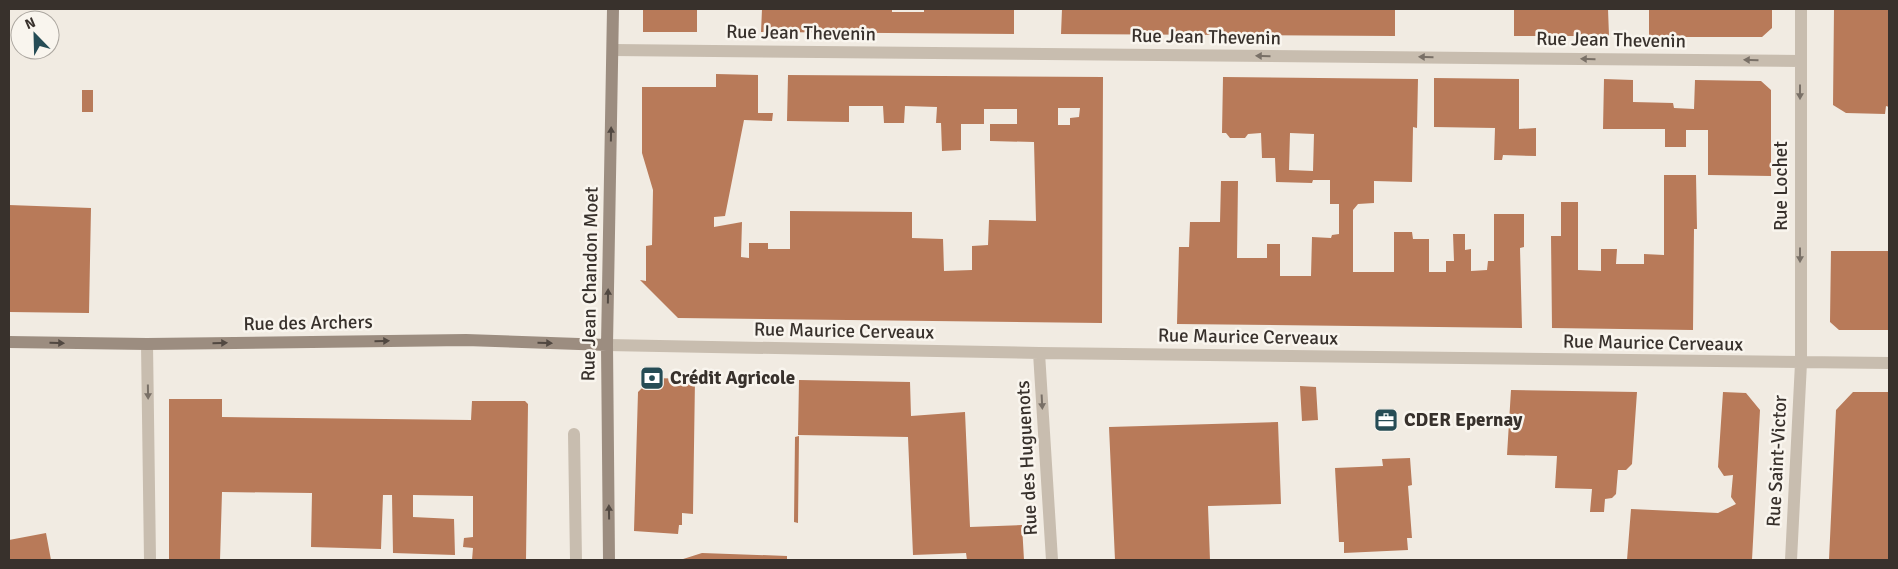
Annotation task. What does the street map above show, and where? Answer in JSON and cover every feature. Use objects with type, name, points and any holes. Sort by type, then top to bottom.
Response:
[{"type":"main road","name":"Rue Jean Chandon Moet","points":[[609,560],[607,345],[613,9]]},
{"type":"main road","name":"Rue des Archers","points":[[9,342],[147,344],[466,340],[607,345]]},
{"type":"street","name":"Rue Lochet","points":[[1801,9],[1801,363]]},
{"type":"street","name":"Rue Jean Thevenin","points":[[613,50],[1800,61]]},
{"type":"street","points":[[147,344],[150,560]]},
{"type":"street","name":"Rue Maurice Cerveaux","points":[[607,345],[1039,354],[1889,363]]},
{"type":"street","name":"Rue des Huguenots","points":[[1039,354],[1052,560]]},
{"type":"street","name":"Rue Saint-Victor","points":[[1791,560],[1801,363]]},
{"type":"street","points":[[574,434],[576,560]]},
{"type":"building","points":[[643,9],[697,9],[697,32],[643,32]]},
{"type":"building","points":[[762,9],[892,9],[892,12],[924,12],[924,9],[1014,9],[1014,34],[761,32]]},
{"type":"building","points":[[1062,9],[1395,9],[1395,36],[1061,34]]},
{"type":"building","points":[[1514,9],[1608,9],[1609,36],[1514,36]]},
{"type":"building","points":[[1649,9],[1772,9],[1772,28],[1762,37],[1649,37]]},
{"type":"building","points":[[1834,9],[1889,9],[1889,107],[1886,106],[1885,114],[1846,113],[1833,105]]},
{"type":"building","points":[[716,74],[758,75],[758,113],[773,113],[772,121],[744,120],[725,216],[714,217],[714,227],[742,222],[741,257],[749,258],[749,243],[768,243],[768,249],[790,249],[790,211],[912,212],[912,238],[943,239],[944,271],[972,270],[972,246],[988,245],[989,220],[1036,221],[1034,142],[990,141],[990,124],[1017,124],[1017,109],[984,109],[984,124],[961,124],[961,150],[942,151],[941,123],[936,123],[937,107],[905,106],[904,123],[884,123],[883,106],[849,106],[849,122],[787,121],[788,75],[1103,77],[1102,323],[678,318],[640,280],[646,281],[646,246],[652,245],[653,190],[642,153],[642,87],[716,87]],"holes":[[[1058,108],[1080,108],[1079,117],[1070,118],[1070,125],[1058,125]]]},
{"type":"building","points":[[1223,77],[1418,79],[1417,128],[1413,127],[1412,182],[1374,181],[1374,203],[1358,204],[1353,210],[1353,272],[1394,272],[1394,232],[1412,232],[1413,239],[1429,239],[1429,272],[1446,272],[1446,261],[1454,261],[1453,234],[1465,234],[1465,250],[1471,249],[1471,271],[1487,270],[1488,261],[1494,261],[1494,214],[1524,214],[1524,247],[1520,248],[1522,328],[1177,324],[1179,247],[1189,247],[1190,222],[1220,222],[1221,181],[1238,181],[1237,258],[1267,258],[1267,244],[1280,244],[1280,276],[1311,276],[1312,237],[1331,238],[1332,235],[1339,234],[1339,204],[1330,204],[1330,180],[1313,180],[1312,183],[1276,182],[1275,158],[1262,158],[1261,133],[1248,134],[1245,138],[1230,138],[1226,133],[1222,133]],"holes":[[[1290,133],[1314,134],[1313,171],[1289,170]]]},
{"type":"building","points":[[1434,78],[1519,79],[1519,129],[1536,128],[1536,156],[1503,155],[1502,160],[1494,160],[1495,128],[1434,127]]},
{"type":"building","points":[[1604,79],[1633,80],[1633,102],[1673,103],[1674,108],[1694,109],[1695,80],[1761,81],[1771,90],[1771,176],[1708,175],[1708,130],[1686,130],[1686,147],[1665,147],[1665,129],[1603,129]]},
{"type":"building","points":[[82,90],[93,90],[93,112],[82,112]]},
{"type":"building","points":[[1664,175],[1696,175],[1697,229],[1694,229],[1693,330],[1552,328],[1551,236],[1561,236],[1561,202],[1578,202],[1578,270],[1601,271],[1601,249],[1617,249],[1616,264],[1644,264],[1644,254],[1664,255]]},
{"type":"building","points":[[9,205],[91,208],[89,313],[9,312]]},
{"type":"building","points":[[1831,251],[1889,251],[1889,330],[1839,330],[1830,322]]},
{"type":"building","points":[[652,378],[695,379],[693,514],[682,513],[682,525],[679,525],[678,534],[634,531],[638,392]]},
{"type":"building","points":[[799,380],[910,382],[911,416],[965,412],[970,527],[1022,525],[1024,560],[967,560],[966,553],[913,555],[908,437],[798,435]]},
{"type":"building","points":[[1300,386],[1316,387],[1318,420],[1302,421]]},
{"type":"building","points":[[1511,390],[1637,392],[1632,464],[1626,470],[1618,470],[1616,494],[1612,498],[1605,499],[1604,512],[1590,512],[1592,489],[1555,488],[1557,456],[1507,455]]},
{"type":"building","points":[[1723,392],[1746,393],[1760,410],[1752,560],[1627,560],[1631,509],[1718,513],[1736,504],[1731,497],[1733,475],[1724,476],[1718,467]]},
{"type":"building","points":[[1853,392],[1889,392],[1889,560],[1829,560],[1836,410]]},
{"type":"building","points":[[169,399],[222,399],[222,417],[471,420],[472,401],[525,401],[528,404],[526,560],[472,560],[473,548],[463,547],[464,538],[473,537],[473,496],[413,495],[413,517],[454,519],[455,555],[393,553],[392,495],[383,495],[381,549],[311,547],[312,493],[222,492],[220,560],[169,560]]},
{"type":"building","points":[[1278,422],[1281,504],[1208,506],[1210,560],[1115,560],[1109,427]]},
{"type":"building","points":[[799,436],[798,523],[794,522],[795,437]]},
{"type":"building","points":[[1410,458],[1412,485],[1408,486],[1412,538],[1407,538],[1408,550],[1344,553],[1344,542],[1339,542],[1335,468],[1383,466],[1382,459]]},
{"type":"building","points":[[46,533],[51,560],[9,560],[9,540]]},
{"type":"building","points":[[702,553],[787,556],[787,560],[680,560]]},
{"type":"place","name":"Crédit Agricole","points":[[652,378]]},
{"type":"place","name":"CDER Epernay","points":[[1386,420]]}]
